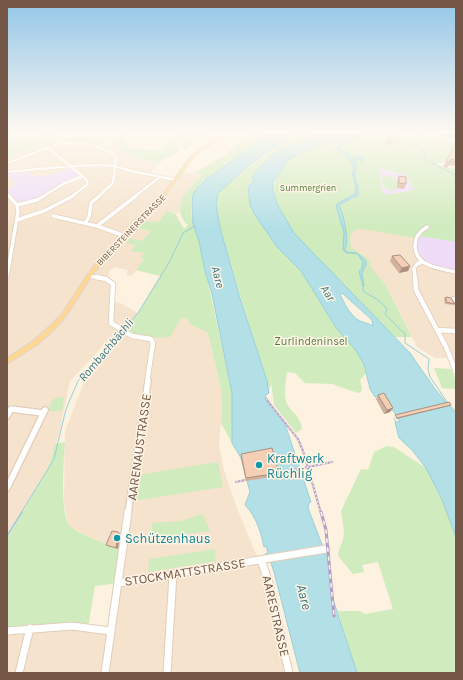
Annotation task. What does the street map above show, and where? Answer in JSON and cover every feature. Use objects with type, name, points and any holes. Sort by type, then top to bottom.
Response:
[{"type":"main road","name":"BIBERSTEINERSTRASSE","points":[[7,361],[36,342],[53,327],[66,312],[89,276],[105,255],[154,208],[176,180],[185,165]]},
{"type":"street","points":[[7,172],[71,166],[115,166],[131,171],[176,180]]},
{"type":"street","points":[[17,220],[45,211],[84,188],[88,182],[71,166]]},
{"type":"street","points":[[85,223],[89,217],[91,203],[113,183],[115,166]]},
{"type":"street","points":[[17,204],[37,200],[63,184],[83,176]]},
{"type":"street","points":[[97,226],[160,177]]},
{"type":"street","points":[[7,194],[17,204],[17,220],[7,276]]},
{"type":"street","points":[[53,216],[97,226],[125,236]]},
{"type":"street","points":[[427,227],[415,238],[415,253],[417,259],[421,263],[456,272]]},
{"type":"street","points":[[421,263],[418,263],[414,268],[416,290],[446,347],[456,372]]},
{"type":"street","name":"AARENAUSTRASSE","points":[[89,276],[106,279],[113,284],[111,323],[137,338],[148,338],[153,343],[119,583]]},
{"type":"street","points":[[437,330],[456,330]]},
{"type":"street","points":[[7,416],[11,408],[44,411],[7,488]]},
{"type":"street","name":"STOCKMATTSTRASSE","points":[[105,673],[115,594],[119,583],[326,549]]},
{"type":"street","name":"AARESTRASSE","points":[[263,560],[289,673]]},
{"type":"street","points":[[167,673],[173,574]]},
{"type":"street","points":[[7,631],[68,626],[88,627],[110,631]]},
{"type":"street","points":[[18,673],[30,628]]},
{"type":"shaded area","points":[[7,165],[157,165],[149,174],[176,180],[181,172],[204,175],[191,185],[179,210],[180,213],[167,211],[158,222],[141,225],[137,228],[151,231],[142,241],[127,237],[122,242],[137,245],[145,253],[142,258],[145,259],[131,276],[126,275],[128,270],[115,267],[110,270],[106,279],[110,282],[112,301],[122,304],[138,313],[120,333],[116,332],[70,381],[59,434],[50,464],[7,540]]},
{"type":"shaded area","points":[[71,168],[81,176],[37,199],[18,204],[7,190],[17,184],[7,175],[7,173],[29,172],[32,177],[40,175],[42,177]]},
{"type":"shaded area","points":[[379,168],[406,175],[415,190],[388,195],[383,193]]},
{"type":"shaded area","points":[[362,229],[415,238],[456,272],[456,372],[450,358],[435,358],[417,347],[385,284],[368,265],[372,262],[351,247],[350,236],[354,231]]},
{"type":"shaded area","points":[[420,236],[456,242],[456,272],[421,263],[417,259],[415,253],[415,238]]},
{"type":"shaded area","points":[[181,318],[187,319],[190,324],[208,333],[221,389],[222,407],[219,443],[224,471],[254,550],[261,560],[289,673],[7,673],[7,631],[49,626],[111,630],[123,550],[87,536],[70,527],[68,523],[64,503],[65,431],[85,380],[113,344],[125,332]]},
{"type":"green space","points":[[208,165],[227,165],[211,174],[197,188],[192,199],[191,211],[199,241],[232,393],[232,443],[221,423],[221,389],[208,333],[190,324],[187,319],[181,318],[170,337],[140,338],[123,329],[138,313],[160,276],[136,270],[144,259],[141,258],[144,253],[131,251],[136,245],[121,242],[127,237],[142,241],[151,231],[137,228],[146,221],[158,222],[167,211],[175,213],[184,229],[188,225],[180,212],[180,205],[187,191],[203,175],[194,173]]},
{"type":"green space","name":"Zurlindeninsel","points":[[252,165],[262,165],[248,187],[250,205],[255,215],[278,248],[301,271],[337,329],[355,349],[364,364],[366,373],[360,380],[362,389],[361,392],[358,393],[332,384],[305,383],[295,373],[287,372],[285,396],[287,404],[299,420],[302,429],[296,433],[274,405],[270,373],[271,386],[268,387],[220,228],[216,204],[218,194],[236,176]]},
{"type":"green space","name":"Summergrien","points":[[284,165],[352,165],[352,175],[355,178],[354,182],[356,186],[355,194],[338,203],[339,214],[344,232],[344,248],[346,253],[353,253],[345,250],[345,228],[343,215],[339,205],[356,196],[357,189],[355,165],[437,165],[456,169],[456,242],[420,236],[415,238],[362,229],[354,231],[350,236],[351,247],[372,262],[369,265],[385,284],[412,337],[394,337],[306,247],[290,228],[283,217],[275,194],[275,182],[279,171]],"holes":[[[380,168],[406,175],[414,190],[388,195],[383,193]]]},
{"type":"green space","points":[[384,176],[391,176],[397,181],[397,188],[392,191],[384,187],[382,181]]},
{"type":"green space","points":[[434,368],[451,369],[456,381],[456,389],[442,388]]},
{"type":"green space","points":[[64,397],[62,411],[47,411],[54,398]]},
{"type":"green space","points":[[65,442],[63,498],[64,510],[67,519],[70,526],[80,533],[123,550],[119,583],[95,586],[88,627],[7,631],[7,540],[50,464],[55,444]]},
{"type":"green space","points":[[387,446],[394,447],[426,468],[441,497],[456,537],[456,673],[357,673],[338,611],[360,611],[365,614],[393,609],[378,562],[362,565],[364,572],[353,574],[338,556],[344,531],[341,511],[361,469],[368,470],[374,452]]},
{"type":"green space","points":[[218,462],[223,487],[134,501],[137,475]]},
{"type":"green space","points":[[203,514],[210,531],[167,536],[152,542],[152,523],[181,521]]},
{"type":"green space","points":[[215,549],[216,561],[148,572],[149,559]]},
{"type":"water","name":"Aare","points":[[227,165],[249,165],[218,193],[216,204],[220,228],[240,298],[267,381],[269,393],[265,396],[285,424],[311,502],[309,503],[308,508],[329,563],[332,596],[357,673],[300,673],[274,572],[271,563],[265,554],[268,553],[266,546],[264,547],[260,530],[255,519],[245,505],[250,492],[241,458],[232,443],[232,393],[212,294],[205,271],[199,241],[193,224],[193,194],[206,179]]},
{"type":"water","name":"Aar","points":[[262,165],[285,165],[273,182],[273,190],[277,204],[294,233],[410,353],[435,389],[456,414],[456,537],[441,497],[426,468],[412,450],[399,438],[395,422],[400,422],[382,396],[375,397],[370,389],[364,364],[355,349],[337,329],[301,271],[278,248],[255,215],[250,205],[248,187],[254,180],[252,178]],"holes":[[[342,293],[372,320],[373,326],[357,319],[348,309],[340,294]]]},
{"type":"water","points":[[352,165],[356,165],[355,176],[358,187],[358,195],[339,205],[343,215],[345,228],[345,250],[347,252],[354,253],[346,253],[343,249],[344,232],[336,206],[338,203],[355,194],[355,179],[352,175],[354,170]]},
{"type":"water","points":[[358,254],[366,261],[366,265],[362,272],[364,286],[359,271],[362,269],[363,262]]},
{"type":"building","points":[[399,176],[406,177],[406,184],[399,183]]},
{"type":"building","points":[[400,255],[410,266],[402,268],[392,256]]},
{"type":"building","points":[[446,297],[451,298],[455,304],[446,302]]},
{"type":"building","points":[[384,393],[393,408],[387,410],[378,395]]},
{"type":"building","points":[[449,402],[451,405],[397,418],[395,415]]},
{"type":"building","name":"Kraftwerk Rüchlig","points":[[272,448],[279,473],[246,478],[241,454]]},
{"type":"building","points":[[112,531],[118,532],[116,548],[106,545]]},
{"type":"waterway","points":[[435,165],[456,175]]},
{"type":"waterway","name":"Rombachbächli","points":[[123,329],[138,313],[170,261],[183,233],[195,226]]},
{"type":"waterway","points":[[363,285],[363,291],[385,307],[387,310],[385,314],[405,334],[405,343],[429,359],[428,369],[430,377],[448,403]]},
{"type":"waterway","name":"Rombachbächli","points":[[21,513],[54,459],[66,409],[78,381],[121,331]]},
{"type":"waterway","points":[[450,405],[456,412]]},
{"type":"waterway","points":[[394,418],[396,422]]},
{"type":"waterway","name":"Rombachbächli","points":[[7,536],[22,512]]},
{"type":"railway","points":[[266,399],[298,439],[308,467]]},
{"type":"railway","points":[[308,467],[332,462]]},
{"type":"railway","points":[[236,482],[308,467]]},
{"type":"railway","points":[[308,467],[321,513]]},
{"type":"railway","points":[[321,512],[326,530],[334,616]]},
{"type":"place","name":"Kraftwerk Rüchlig","points":[[259,465]]},
{"type":"place","name":"Schützenhaus","points":[[117,538]]}]
